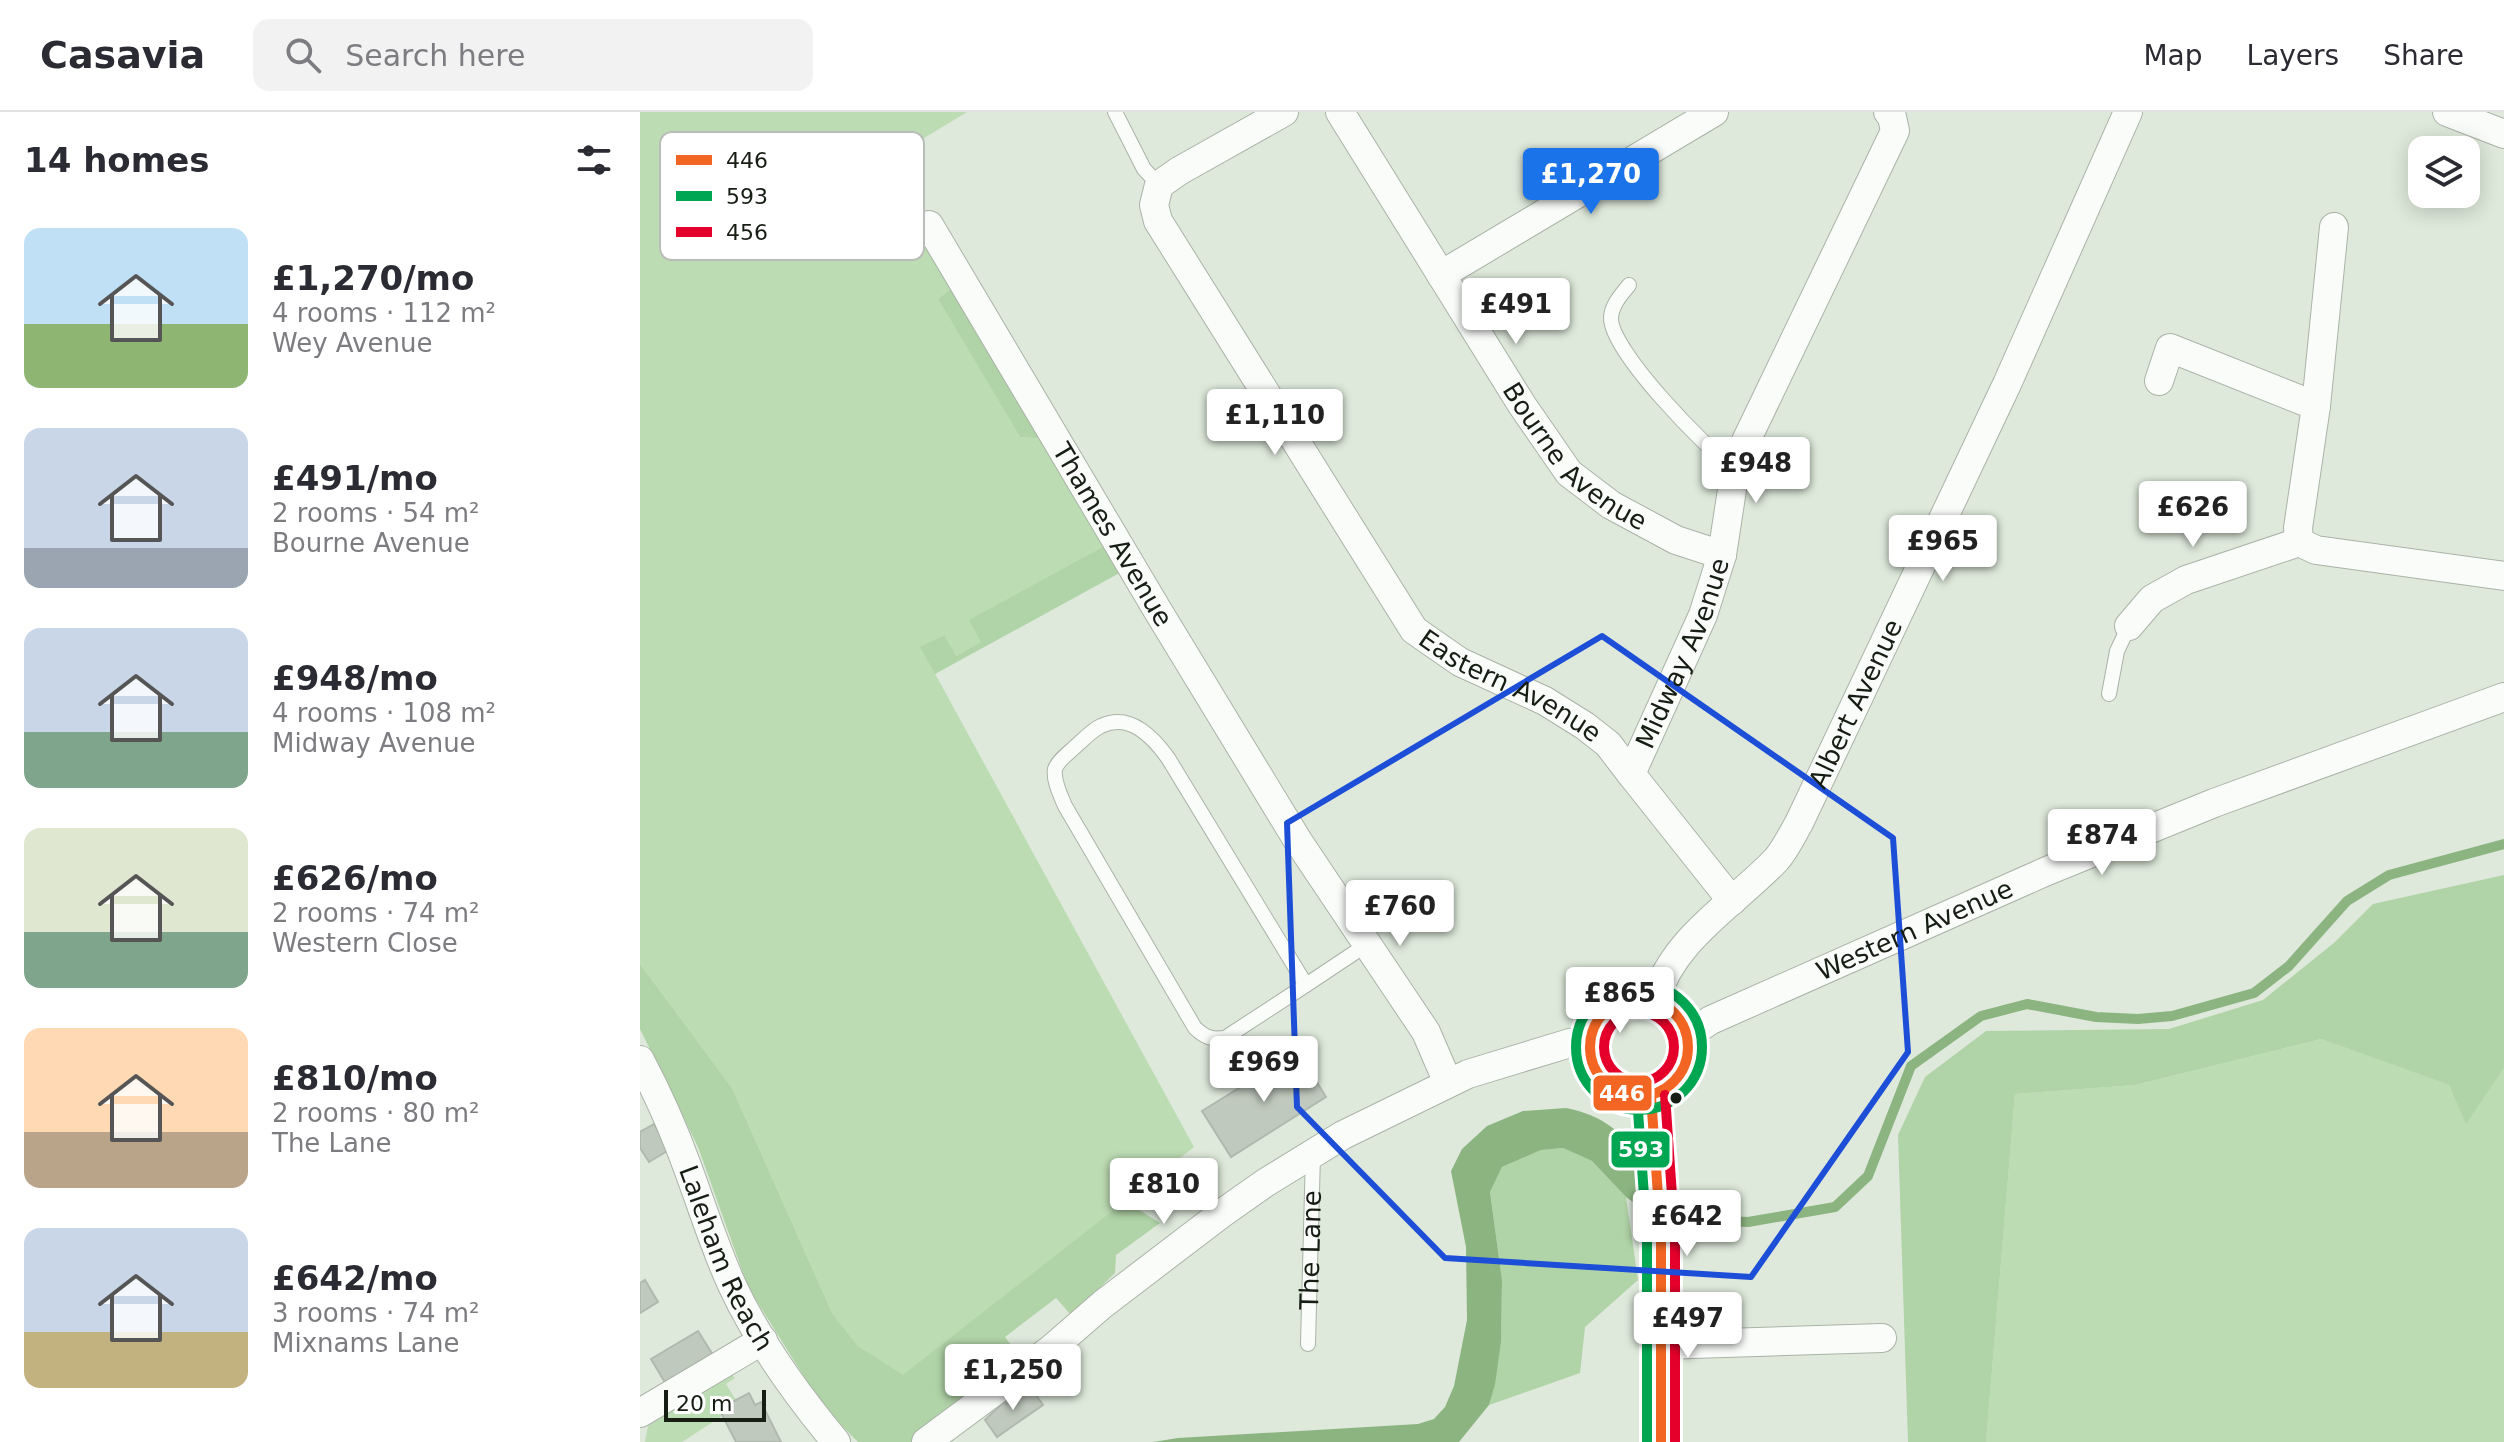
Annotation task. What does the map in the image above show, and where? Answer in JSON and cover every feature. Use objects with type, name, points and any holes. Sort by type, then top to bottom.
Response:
[{"type":"street","points":[[1159,185],[1284,112]]},
{"type":"street","name":"Bourne Avenue","points":[[1340,112],[1522,405],[1569,473],[1611,505],[1676,540],[1722,555]]},
{"type":"street","points":[[1441,275],[1714,112]]},
{"type":"street","name":"Albert Avenue","points":[[1655,1001],[1659,984],[1689,941],[1778,857],[1799,823],[2007,384],[2128,112]]},
{"type":"street","points":[[2447,112],[2504,134]]},
{"type":"street","name":"Midway Avenue","points":[[1732,901],[1631,774],[1703,615],[1722,555],[1735,470],[1895,131],[1890,114]]},
{"type":"street","name":"Eastern Avenue","points":[[1159,185],[1154,205],[1158,221],[1414,630],[1460,662],[1545,701],[1585,726],[1608,744],[1631,774]]},
{"type":"street","name":"Thames Avenue","points":[[929,225],[1298,841],[1426,1032],[1448,1083]]},
{"type":"street","points":[[2299,542],[2298,528],[2316,406],[2334,227]]},
{"type":"street","points":[[2159,381],[2170,348],[2316,406]]},
{"type":"street","points":[[2129,626],[2152,599],[2186,580],[2299,542],[2316,550],[2504,576]]},
{"type":"street","name":"Western Avenue","points":[[1688,1035],[1711,1020],[2047,871],[2214,803],[2504,697]]},
{"type":"street","points":[[1647,998],[1655,1001],[1665,1005],[1679,1018],[1688,1035],[1688,1055],[1682,1073],[1669,1088],[1651,1096],[1631,1096],[1613,1090],[1599,1077],[1591,1059],[1590,1039],[1597,1021],[1610,1007],[1628,999],[1647,998]]},
{"type":"street","name":"The Lane","points":[[926,1442],[1050,1350],[1103,1304],[1221,1214],[1343,1135],[1468,1074],[1590,1039]]},
{"type":"street","name":"Laleham Reach","points":[[640,1060],[687,1164],[731,1285],[763,1340],[812,1413],[836,1442]]},
{"type":"street","points":[[1651,1096],[1661,1238],[1661,1442]]},
{"type":"street","points":[[1662,1345],[1882,1338]]},
{"type":"street","points":[[640,1413],[763,1340]]},
{"type":"lane","points":[[1115,112],[1144,169],[1159,185]]},
{"type":"lane","points":[[1629,285],[1616,301],[1611,314],[1612,326],[1621,344],[1684,422],[1735,470]]},
{"type":"lane","points":[[2109,694],[2117,651],[2129,626]]},
{"type":"lane","points":[[1306,985],[1155,740],[1139,727],[1120,722],[1101,726],[1062,759],[1055,769],[1065,806],[1195,1028],[1205,1037],[1214,1040],[1225,1038],[1306,985],[1366,945]]},
{"type":"lane","name":"The Lane","points":[[1308,1344],[1313,1154]]},
{"type":"highlighted area","points":[[1602,636],[1893,838],[1908,1052],[1751,1277],[1445,1258],[1297,1107],[1287,823]]},
{"type":"shaded area","points":[[640,112],[967,112],[924,138],[924,132],[660,132],[660,260],[924,260],[925,235],[954,286],[938,299],[1020,437],[1047,439],[1108,544],[970,620],[982,642],[956,656],[943,635],[921,648],[1194,1147],[903,1376],[858,1346],[832,1313],[732,1088],[640,964]]},
{"type":"shaded area","points":[[954,286],[1047,439],[1020,437],[938,299]]},
{"type":"shaded area","points":[[1108,544],[1125,570],[935,674],[920,647],[944,635],[956,656],[981,642],[969,620]]},
{"type":"shaded area","points":[[2504,875],[2504,1068],[2466,1124],[2449,1085],[2321,1039],[2135,1085],[2015,1094],[1986,1442],[1908,1442],[1898,1135],[1925,1077],[1986,1031],[2169,1029],[2263,1000],[2335,942],[2373,904]]},
{"type":"shaded area","points":[[640,964],[732,1088],[832,1313],[858,1346],[903,1375],[1125,1201],[1160,1223],[1116,1255],[1115,1273],[1071,1315],[1056,1298],[1005,1337],[1022,1360],[914,1442],[858,1442],[823,1407],[748,1287],[698,1147],[640,1029]]},
{"type":"shaded area","points":[[2321,1039],[2449,1085],[2466,1123],[2504,1068],[2504,1442],[1986,1442],[2015,1094],[2135,1085]]},
{"type":"shaded area","points":[[1566,1108],[1600,1120],[1617,1131],[1643,1156],[1648,1213],[1626,1197],[1592,1161],[1563,1148],[1541,1150],[1502,1167],[1490,1192],[1502,1280],[1501,1342],[1495,1384],[1489,1405],[1459,1442],[1153,1442],[1418,1424],[1434,1419],[1445,1407],[1454,1386],[1467,1320],[1466,1247],[1451,1171],[1462,1149],[1487,1126],[1523,1111]]},
{"type":"shaded area","points":[[1563,1148],[1592,1161],[1626,1197],[1638,1280],[1585,1327],[1580,1373],[1489,1405],[1501,1342],[1502,1280],[1490,1192],[1502,1167],[1541,1150]]},
{"type":"shaded area","points":[[730,1373],[735,1378],[726,1384],[739,1405],[682,1442],[645,1442],[648,1426]]},
{"type":"building","points":[[1300,1055],[1326,1097],[1231,1157],[1202,1111],[1263,1073],[1260,1069],[1272,1061],[1277,1069]]},
{"type":"building","points":[[654,1124],[669,1150],[649,1162],[640,1148],[640,1132]]},
{"type":"building","points":[[645,1280],[658,1302],[640,1313],[640,1283]]},
{"type":"building","points":[[698,1331],[713,1355],[666,1384],[651,1359]]},
{"type":"building","points":[[1031,1388],[1043,1405],[997,1437],[985,1420],[1005,1401],[1007,1404]]},
{"type":"building","points":[[749,1393],[755,1405],[761,1402],[781,1442],[736,1442],[719,1409]]},
{"type":"waterway","points":[[1661,1197],[1703,1220],[1748,1222],[1835,1207],[1868,1176],[1911,1066],[1981,1016],[2027,1004],[2096,1017],[2138,1019],[2172,1016],[2254,993],[2289,966],[2347,901],[2389,875],[2504,844]]},
{"type":"transit line","name":"593","points":[[1639,984],[1663,989],[1684,1002],[1697,1023],[1702,1047],[1697,1071],[1684,1092],[1663,1105],[1639,1110],[1615,1105],[1594,1092],[1581,1071],[1576,1047],[1581,1023],[1594,1002],[1615,989],[1639,984]]},
{"type":"transit line","name":"446","points":[[1639,998],[1658,1002],[1674,1012],[1684,1028],[1688,1047],[1684,1066],[1674,1082],[1658,1092],[1639,1096],[1620,1092],[1604,1082],[1594,1066],[1590,1047],[1594,1028],[1604,1012],[1620,1002],[1639,998]]},
{"type":"transit line","name":"456","points":[[1639,1012],[1664,1022],[1674,1047],[1664,1072],[1639,1082],[1614,1072],[1604,1047],[1614,1022],[1639,1012]]},
{"type":"transit line","name":"456","points":[[1665,1095],[1675,1238],[1675,1442]]},
{"type":"transit line","name":"446","points":[[1651,1096],[1661,1238],[1661,1442]]},
{"type":"transit line","name":"593","points":[[1637,1097],[1647,1238],[1647,1442]]}]
